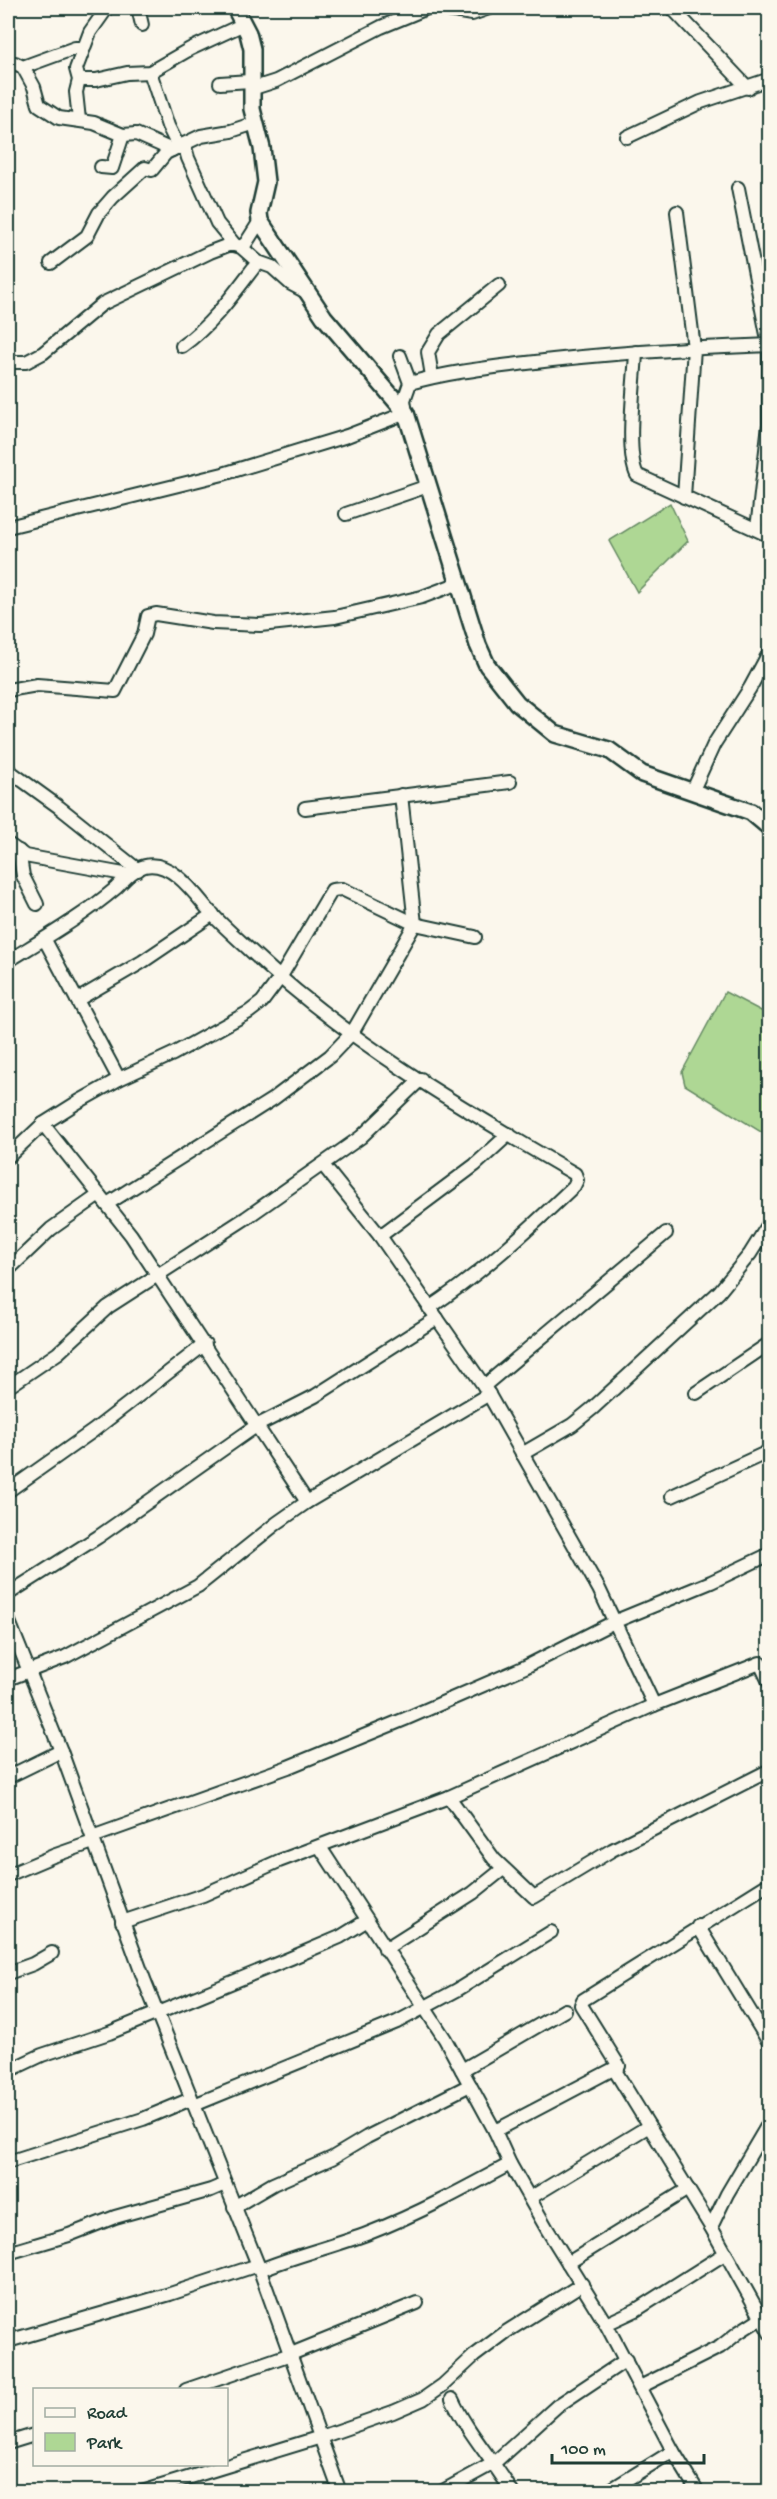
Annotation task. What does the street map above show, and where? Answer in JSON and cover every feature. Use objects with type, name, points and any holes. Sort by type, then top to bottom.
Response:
[{"type":"street","points":[[79,120],[76,92],[79,80],[76,69],[90,32],[103,10],[107,8]]},
{"type":"street","points":[[138,8],[142,25]]},
{"type":"street","points":[[235,8],[244,24],[252,49],[250,85],[253,92],[252,109],[262,148],[266,182],[259,213],[260,221],[341,338],[406,413]]},
{"type":"street","points":[[220,83],[250,85],[276,81],[381,27],[427,8]]},
{"type":"street","points":[[436,8],[472,14],[489,8]]},
{"type":"street","points":[[672,8],[748,88]]},
{"type":"street","points":[[79,80],[96,80],[127,73],[150,72],[190,49],[244,24]]},
{"type":"street","points":[[84,48],[75,48],[13,64],[34,87],[39,105],[59,118],[79,120],[123,135],[136,134],[178,147]]},
{"type":"street","points":[[150,72],[168,126],[178,147],[188,158],[217,223],[238,246],[258,262],[272,267],[291,284],[308,293]]},
{"type":"street","points":[[627,137],[701,102],[770,79]]},
{"type":"street","points":[[51,263],[87,236],[99,213],[113,196],[145,168],[152,170],[178,147],[201,136],[231,131],[255,123]]},
{"type":"street","points":[[101,167],[112,168],[123,135]]},
{"type":"street","points":[[738,188],[769,345],[769,424],[757,529]]},
{"type":"street","points":[[677,212],[694,348],[684,497]]},
{"type":"street","points":[[8,362],[26,362],[43,353],[102,304],[121,293],[159,278],[210,252],[246,243],[260,221]]},
{"type":"street","points":[[182,346],[197,336],[258,262]]},
{"type":"street","points":[[432,376],[429,352],[439,334],[499,285]]},
{"type":"street","points":[[410,383],[459,371],[636,352],[769,345]]},
{"type":"street","points":[[636,352],[632,449],[633,466],[637,474],[770,536]]},
{"type":"street","points":[[400,356],[410,383],[404,400],[406,413],[478,645],[487,665],[517,703],[555,734],[609,750],[642,774],[751,812],[770,828]]},
{"type":"street","points":[[8,527],[223,474],[347,436],[406,413]]},
{"type":"street","points":[[346,514],[428,486]]},
{"type":"street","points":[[8,690],[37,685],[115,691],[144,634],[148,616],[156,614],[213,623],[260,625],[335,617],[422,597],[459,583]]},
{"type":"street","points":[[692,792],[714,744],[750,688],[770,651]]},
{"type":"street","points":[[8,770],[59,807],[134,872]]},
{"type":"street","points":[[305,808],[510,782]]},
{"type":"street","points":[[8,1270],[51,1229],[273,1098],[330,1056],[352,1033],[415,924],[401,795]]},
{"type":"street","points":[[8,844],[25,856],[134,872]]},
{"type":"street","points":[[19,851],[23,876],[38,904]]},
{"type":"street","points":[[8,961],[82,916],[134,872],[145,866],[165,868],[183,880],[213,914],[280,978],[352,1033],[421,1079],[575,1174],[577,1180],[574,1186],[522,1236],[433,1313],[315,1396],[256,1426],[98,1537],[8,1594]]},
{"type":"street","points":[[8,1157],[43,1124],[119,1079],[173,1054],[249,1012],[262,1002],[280,978],[332,890],[342,889],[415,924],[475,937]]},
{"type":"street","points":[[77,1000],[142,962],[213,914]]},
{"type":"street","points":[[45,940],[119,1079]]},
{"type":"street","points":[[8,1387],[58,1353],[108,1307],[246,1218],[361,1137],[421,1079]]},
{"type":"street","points":[[43,1124],[159,1274],[307,1502]]},
{"type":"street","points":[[380,1236],[457,1179],[509,1134]]},
{"type":"street","points":[[323,1165],[380,1236],[487,1390],[616,1621],[654,1705]]},
{"type":"street","points":[[522,1454],[572,1425],[593,1408],[719,1292],[750,1254],[770,1222]]},
{"type":"street","points":[[8,1679],[65,1658],[198,1586],[307,1502],[487,1390],[666,1233]]},
{"type":"street","points":[[696,1393],[770,1343]]},
{"type":"street","points":[[8,1491],[93,1431],[205,1344]]},
{"type":"street","points":[[672,1496],[770,1451]]},
{"type":"street","points":[[8,1875],[93,1840],[288,1767],[525,1667],[616,1621],[711,1582],[770,1554]]},
{"type":"street","points":[[8,1619],[61,1751],[157,2013],[259,2267],[340,2492]]},
{"type":"street","points":[[122,1922],[203,1895],[279,1861],[448,1797],[654,1705],[765,1660],[770,1684]]},
{"type":"street","points":[[8,1777],[61,1751]]},
{"type":"street","points":[[448,1797],[503,1869],[529,1895],[534,1897],[540,1896],[612,1850],[770,1770]]},
{"type":"street","points":[[320,1847],[366,1921],[425,2007],[462,2070],[510,2164],[606,2324],[673,2451],[698,2492]]},
{"type":"street","points":[[385,1949],[473,1893],[503,1869]]},
{"type":"street","points":[[495,2131],[618,2065],[581,2006],[583,2000],[770,1883]]},
{"type":"street","points":[[8,2071],[42,2055],[109,2033],[310,1950],[340,1937],[366,1921]]},
{"type":"street","points":[[698,1926],[770,2044]]},
{"type":"street","points":[[8,2162],[143,2119],[323,2054],[397,2022],[551,1932]]},
{"type":"street","points":[[8,1973],[33,1964],[52,1953]]},
{"type":"street","points":[[462,2070],[565,2010]]},
{"type":"street","points":[[614,2069],[711,2227],[770,2333]]},
{"type":"street","points":[[234,2206],[273,2184],[332,2158],[367,2137],[470,2085]]},
{"type":"street","points":[[711,2227],[727,2194],[770,2121]]},
{"type":"street","points":[[530,2198],[649,2126]]},
{"type":"street","points":[[8,2341],[369,2233],[449,2197],[510,2164]]},
{"type":"street","points":[[8,2253],[69,2235],[115,2217],[225,2184]]},
{"type":"street","points":[[568,2264],[688,2189]]},
{"type":"street","points":[[606,2324],[636,2310],[726,2253]]},
{"type":"street","points":[[228,2466],[321,2437],[423,2399],[506,2332],[582,2284]]},
{"type":"street","points":[[192,2388],[291,2354],[417,2303]]},
{"type":"street","points":[[640,2387],[720,2347],[761,2318]]},
{"type":"street","points":[[441,2492],[494,2463],[557,2406],[626,2360]]},
{"type":"street","points":[[452,2399],[475,2438],[512,2492]]},
{"type":"street","points":[[8,2443],[33,2435]]},
{"type":"street","points":[[607,2492],[673,2451]]},
{"type":"street","points":[[142,2492],[227,2466]]},
{"type":"green space","points":[[670,503],[688,541],[637,592],[609,541]]},
{"type":"green space","points":[[725,992],[769,1015],[769,1137],[685,1085],[682,1072]]}]
